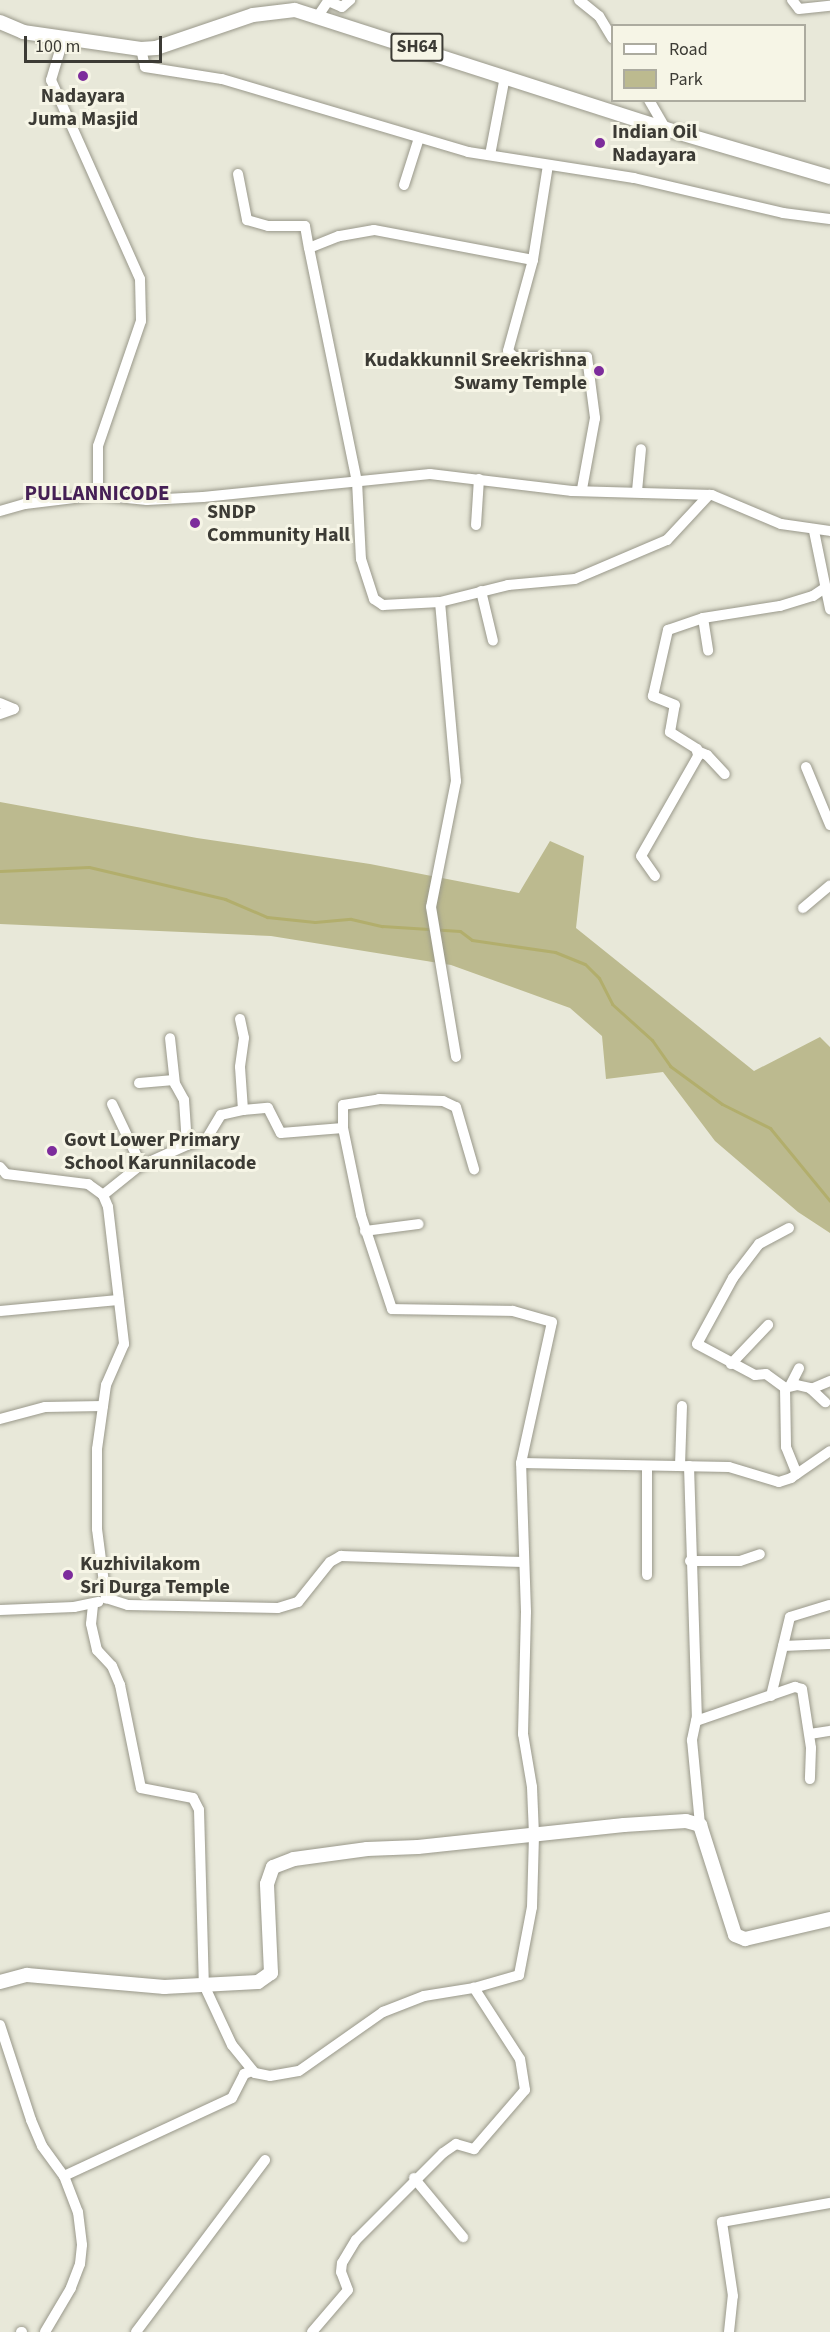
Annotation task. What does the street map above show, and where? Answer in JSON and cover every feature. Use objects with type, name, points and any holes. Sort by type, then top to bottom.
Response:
[{"type":"main road","name":"SH64","points":[[0,22],[23,32],[141,49],[156,48],[277,10],[295,10],[666,129],[830,177]]},
{"type":"main road","points":[[0,1982],[27,1975],[164,1987],[258,1982],[271,1973],[267,1884],[273,1867],[294,1859],[367,1849],[675,1822],[700,1825],[735,1935],[745,1939],[830,1919]]},
{"type":"street","points":[[318,16],[326,2],[342,8],[350,0]]},
{"type":"street","points":[[579,0],[599,16],[611,36]]},
{"type":"street","points":[[792,0],[798,9],[830,6]]},
{"type":"street","points":[[64,37],[51,80],[140,279],[141,321],[98,446],[99,495]]},
{"type":"street","points":[[141,49],[145,67],[222,79],[419,138],[490,155],[634,177],[783,213],[830,219]]},
{"type":"street","points":[[490,155],[505,76]]},
{"type":"street","points":[[650,102],[666,129]]},
{"type":"street","points":[[405,185],[419,138]]},
{"type":"street","points":[[548,165],[532,260],[508,351],[514,357],[587,357],[595,418],[582,489]]},
{"type":"street","points":[[238,174],[247,220],[268,226],[306,226],[357,481],[360,559],[374,599],[383,605],[440,602],[508,585],[575,579],[667,540],[708,495]]},
{"type":"street","points":[[309,248],[339,237],[374,230],[532,260]]},
{"type":"street","points":[[637,491],[641,449]]},
{"type":"street","points":[[0,511],[25,504],[99,495],[147,500],[296,490],[406,474],[582,489],[708,495],[781,524],[814,531],[830,531]]},
{"type":"street","points":[[476,525],[479,479]]},
{"type":"street","points":[[814,531],[830,609]]},
{"type":"street","points":[[725,774],[707,755],[670,732],[675,705],[657,701],[653,692],[668,630],[704,618],[780,606],[813,596],[825,588]]},
{"type":"street","points":[[481,591],[493,641]]},
{"type":"street","points":[[440,602],[456,781],[430,907],[456,1057]]},
{"type":"street","points":[[704,618],[708,651]]},
{"type":"street","points":[[0,703],[14,709],[0,714]]},
{"type":"street","points":[[655,876],[641,856],[663,823],[698,751]]},
{"type":"street","points":[[806,767],[830,825]]},
{"type":"street","points":[[803,908],[830,885]]},
{"type":"street","points":[[240,1019],[244,1038],[240,1067],[243,1110]]},
{"type":"street","points":[[170,1038],[174,1080],[184,1100],[187,1145]]},
{"type":"street","points":[[139,1083],[174,1080]]},
{"type":"street","points":[[63,2176],[232,2098],[244,2074],[252,2071],[270,2076],[300,2071],[383,2012],[424,1996],[474,1988],[519,1975],[532,1907],[534,1835],[532,1787],[524,1734],[524,1562],[521,1463],[552,1322],[502,1311],[392,1309],[365,1231],[343,1128],[343,1105],[355,1101],[442,1101],[456,1107],[474,1169]]},
{"type":"street","points":[[112,1104],[141,1165]]},
{"type":"street","points":[[104,1195],[141,1165],[207,1137],[221,1115],[268,1108],[281,1133],[343,1128]]},
{"type":"street","points":[[0,1167],[6,1174],[88,1184],[104,1195],[124,1344],[106,1384],[97,1449],[97,1529],[106,1598]]},
{"type":"street","points":[[365,1231],[419,1224]]},
{"type":"street","points":[[789,1228],[759,1244],[733,1278],[698,1341],[699,1348],[755,1375],[766,1374],[787,1387],[811,1389],[830,1381]]},
{"type":"street","points":[[0,1311],[118,1300]]},
{"type":"street","points":[[731,1364],[768,1325]]},
{"type":"street","points":[[797,1474],[786,1447],[787,1387],[799,1368]]},
{"type":"street","points":[[811,1389],[825,1402]]},
{"type":"street","points":[[0,1419],[45,1407],[103,1406]]},
{"type":"street","points":[[682,1406],[696,1721],[692,1740],[700,1825]]},
{"type":"street","points":[[521,1463],[745,1469],[778,1482],[797,1474],[830,1451]]},
{"type":"street","points":[[647,1467],[647,1575]]},
{"type":"street","points":[[690,1561],[740,1561],[760,1554]]},
{"type":"street","points":[[0,1610],[93,1605],[106,1598],[128,1605],[278,1608],[298,1602],[330,1562],[341,1556],[524,1562]]},
{"type":"street","points":[[93,1605],[91,1624],[98,1650],[112,1666],[120,1685],[141,1788],[193,1798],[199,1810],[204,1985],[232,2045],[252,2071]]},
{"type":"street","points":[[771,1696],[790,1617],[829,1605]]},
{"type":"street","points":[[783,1646],[830,1644]]},
{"type":"street","points":[[696,1721],[795,1687],[802,1689],[810,1734],[810,1779]]},
{"type":"street","points":[[810,1734],[830,1731]]},
{"type":"street","points":[[312,2332],[348,2290],[340,2272],[342,2263],[356,2240],[414,2178],[456,2144],[474,2148],[525,2090],[520,2059],[474,1988]]},
{"type":"street","points":[[0,2025],[42,2146],[63,2176],[78,2212],[82,2245],[80,2264],[71,2288],[45,2332]]},
{"type":"street","points":[[136,2332],[265,2160]]},
{"type":"street","points":[[414,2178],[463,2237]]},
{"type":"street","points":[[729,2332],[733,2296],[722,2222],[830,2203]]},
{"type":"green space","points":[[0,802],[197,838],[370,864],[519,893],[550,841],[584,856],[576,928],[754,1071],[820,1037],[830,1047],[830,1233],[798,1212],[715,1141],[663,1072],[606,1079],[602,1036],[570,1008],[451,965],[271,936],[0,924]]},
{"type":"waterway","points":[[0,871],[89,867],[225,899],[267,917],[315,922],[351,919],[382,926],[460,931],[472,940],[555,952],[585,964],[599,978],[612,1004],[652,1040],[670,1066],[722,1104],[770,1128],[830,1201]]},
{"type":"place","name":"Nadayara Juma Masjid","points":[[83,76]]},
{"type":"place","name":"Indian Oil Nadayara","points":[[600,143]]},
{"type":"place","name":"Kudakkunnil Sreekrishna Swamy Temple","points":[[599,371]]},
{"type":"place","name":"SNDP Community Hall","points":[[195,523]]},
{"type":"place","name":"Govt Lower Primary School Karunnilacode","points":[[52,1151]]},
{"type":"place","name":"Kuzhivilakom Sri Durga Temple","points":[[68,1575]]},
{"type":"district","name":"PULLANNICODE","points":[[97,493]]}]
